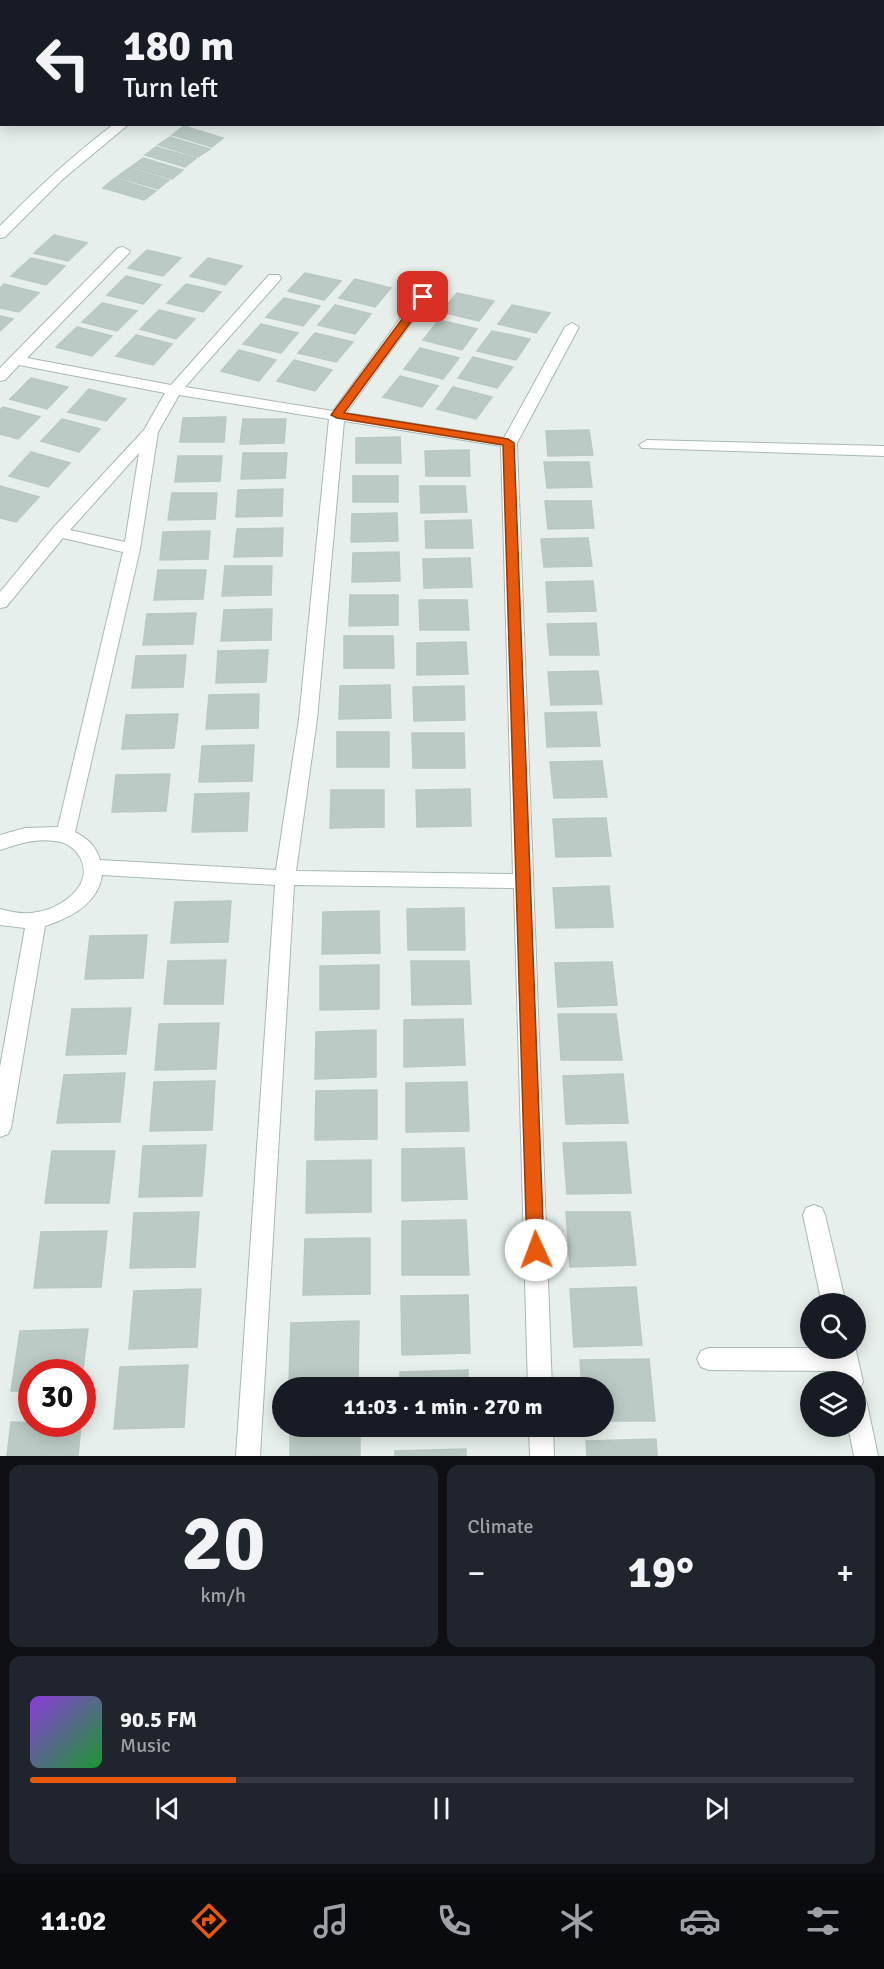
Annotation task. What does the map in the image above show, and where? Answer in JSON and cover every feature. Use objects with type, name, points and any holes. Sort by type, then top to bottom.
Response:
[{"type":"street","points":[[0,234],[51,182],[92,146],[120,126]]},
{"type":"street","points":[[0,377],[123,251]]},
{"type":"street","points":[[0,603],[150,432],[174,390],[274,278]]},
{"type":"street","points":[[248,1456],[285,878],[308,719],[337,415],[423,297]]},
{"type":"street","points":[[540,1377],[508,443],[572,327]]},
{"type":"street","points":[[16,360],[174,390],[508,443]]},
{"type":"street","points":[[65,836],[132,549],[150,432]]},
{"type":"street","points":[[646,446],[884,451]]},
{"type":"street","points":[[60,532],[132,549]]},
{"type":"street","points":[[0,843],[30,832],[48,832],[65,836],[79,844],[88,854],[93,867],[91,881],[84,895],[71,907],[36,921],[17,921],[0,917]]},
{"type":"street","points":[[93,867],[285,878],[523,881]]},
{"type":"street","points":[[0,1128],[36,921]]},
{"type":"street","points":[[814,1215],[832,1293]]},
{"type":"street","points":[[709,1359],[847,1363]]},
{"type":"street","points":[[542,1437],[542,1456]]},
{"type":"street","points":[[862,1437],[866,1456]]},
{"type":"building","points":[[184,126],[223,138],[212,147],[172,135]]},
{"type":"building","points":[[170,137],[210,149],[198,157],[158,145]]},
{"type":"building","points":[[156,147],[196,158],[185,167],[145,155]]},
{"type":"building","points":[[143,158],[183,170],[172,179],[131,167]]},
{"type":"building","points":[[129,168],[169,180],[158,189],[117,177]]},
{"type":"building","points":[[115,178],[156,191],[144,200],[103,188]]},
{"type":"building","points":[[54,235],[87,243],[68,261],[34,253]]},
{"type":"building","points":[[147,250],[181,258],[163,276],[128,268]]},
{"type":"building","points":[[31,258],[65,266],[46,285],[11,276]]},
{"type":"building","points":[[208,258],[242,266],[225,285],[190,276]]},
{"type":"building","points":[[305,273],[341,281],[324,300],[288,291]]},
{"type":"building","points":[[126,276],[161,285],[143,304],[107,295]]},
{"type":"building","points":[[355,279],[391,288],[375,307],[339,298]]},
{"type":"building","points":[[4,284],[39,293],[19,312],[0,308],[0,288]]},
{"type":"building","points":[[186,284],[221,292],[203,312],[167,303]]},
{"type":"building","points":[[457,293],[494,301],[479,321],[441,312]]},
{"type":"building","points":[[284,298],[320,306],[303,326],[266,317]]},
{"type":"building","points":[[102,303],[137,311],[117,331],[82,322]]},
{"type":"building","points":[[335,305],[371,314],[355,334],[318,325]]},
{"type":"building","points":[[512,305],[550,313],[536,333],[498,324]]},
{"type":"building","points":[[159,310],[195,319],[176,339],[140,329]]},
{"type":"building","points":[[0,316],[13,319],[0,331]]},
{"type":"building","points":[[439,320],[477,329],[462,350],[423,340]]},
{"type":"building","points":[[261,324],[298,333],[281,353],[243,344]]},
{"type":"building","points":[[77,327],[112,336],[92,356],[56,347]]},
{"type":"building","points":[[492,331],[530,339],[516,360],[477,351]]},
{"type":"building","points":[[315,333],[353,342],[336,362],[298,353]]},
{"type":"building","points":[[136,335],[172,344],[153,365],[116,356]]},
{"type":"building","points":[[420,348],[459,358],[443,379],[404,369]]},
{"type":"building","points":[[239,350],[276,360],[259,381],[221,371]]},
{"type":"building","points":[[473,357],[513,367],[497,388],[458,378]]},
{"type":"building","points":[[294,360],[332,370],[315,391],[277,381]]},
{"type":"building","points":[[400,376],[438,386],[422,407],[383,397]]},
{"type":"building","points":[[31,378],[68,387],[47,409],[10,399]]},
{"type":"building","points":[[453,387],[492,397],[476,419],[437,409]]},
{"type":"building","points":[[89,389],[126,399],[106,421],[68,412]]},
{"type":"building","points":[[3,407],[40,417],[18,439],[0,434],[0,410]]},
{"type":"building","points":[[226,417],[224,442],[180,442],[183,418]]},
{"type":"building","points":[[62,419],[100,429],[79,452],[41,441]]},
{"type":"building","points":[[243,419],[286,419],[284,443],[240,444]]},
{"type":"building","points":[[589,430],[593,455],[548,456],[546,431]]},
{"type":"building","points":[[400,437],[401,463],[356,463],[356,438]]},
{"type":"building","points":[[469,450],[470,476],[426,476],[425,451]]},
{"type":"building","points":[[31,452],[70,463],[48,487],[9,476]]},
{"type":"building","points":[[243,453],[287,453],[285,478],[241,479]]},
{"type":"building","points":[[178,456],[222,456],[220,481],[175,482]]},
{"type":"building","points":[[544,462],[589,462],[592,487],[547,488]]},
{"type":"building","points":[[353,476],[398,476],[398,502],[353,502]]},
{"type":"building","points":[[0,486],[39,497],[16,522],[0,518]]},
{"type":"building","points":[[420,486],[465,486],[467,512],[421,513]]},
{"type":"building","points":[[283,489],[282,516],[236,517],[238,490]]},
{"type":"building","points":[[172,493],[217,493],[215,519],[168,520]]},
{"type":"building","points":[[545,501],[591,501],[594,528],[548,529]]},
{"type":"building","points":[[397,513],[398,541],[351,542],[352,514]]},
{"type":"building","points":[[471,520],[473,548],[426,548],[425,521]]},
{"type":"building","points":[[283,528],[282,556],[234,557],[237,529]]},
{"type":"building","points":[[210,531],[208,559],[160,560],[163,532]]},
{"type":"building","points":[[588,538],[592,566],[544,567],[541,539]]},
{"type":"building","points":[[399,552],[400,581],[352,582],[353,553]]},
{"type":"building","points":[[470,558],[472,587],[424,588],[423,559]]},
{"type":"building","points":[[225,566],[272,566],[271,595],[222,596]]},
{"type":"building","points":[[158,570],[206,570],[203,599],[154,600]]},
{"type":"building","points":[[593,581],[596,611],[548,612],[546,582]]},
{"type":"building","points":[[350,595],[398,595],[398,625],[349,626]]},
{"type":"building","points":[[419,600],[467,600],[469,630],[420,630]]},
{"type":"building","points":[[272,609],[271,640],[221,641],[224,610]]},
{"type":"building","points":[[196,613],[193,644],[143,645],[147,614]]},
{"type":"building","points":[[596,623],[599,655],[550,655],[547,624]]},
{"type":"building","points":[[344,636],[393,636],[394,668],[344,668]]},
{"type":"building","points":[[466,642],[468,674],[417,675],[417,643]]},
{"type":"building","points":[[268,650],[266,682],[216,683],[218,651]]},
{"type":"building","points":[[186,655],[183,687],[132,688],[136,656]]},
{"type":"building","points":[[598,671],[602,704],[551,705],[548,672]]},
{"type":"building","points":[[390,685],[391,718],[339,719],[340,686]]},
{"type":"building","points":[[464,686],[465,720],[414,721],[413,687]]},
{"type":"building","points":[[259,694],[258,728],[206,729],[209,695]]},
{"type":"building","points":[[596,712],[600,746],[547,747],[545,713]]},
{"type":"building","points":[[178,714],[174,748],[122,749],[126,715]]},
{"type":"building","points":[[337,732],[389,732],[389,767],[337,767]]},
{"type":"building","points":[[412,733],[464,733],[465,768],[413,768]]},
{"type":"building","points":[[254,745],[252,781],[199,782],[202,746]]},
{"type":"building","points":[[602,761],[607,797],[554,798],[550,762]]},
{"type":"building","points":[[170,774],[166,811],[112,812],[116,775]]},
{"type":"building","points":[[470,789],[471,826],[417,827],[416,790]]},
{"type":"building","points":[[331,790],[384,790],[384,827],[330,828]]},
{"type":"building","points":[[249,793],[247,831],[192,832],[195,794]]},
{"type":"building","points":[[606,818],[611,856],[556,857],[553,819]]},
{"type":"building","points":[[609,886],[613,927],[556,928],[553,888]]},
{"type":"building","points":[[231,901],[228,942],[171,943],[175,902]]},
{"type":"building","points":[[464,908],[465,950],[408,950],[407,909]]},
{"type":"building","points":[[379,911],[380,953],[322,954],[323,912]]},
{"type":"building","points":[[147,935],[143,978],[85,979],[90,936]]},
{"type":"building","points":[[226,960],[223,1004],[164,1004],[168,961]]},
{"type":"building","points":[[411,961],[469,961],[471,1004],[412,1005]]},
{"type":"building","points":[[612,962],[617,1005],[558,1007],[555,963]]},
{"type":"building","points":[[379,965],[379,1009],[320,1010],[320,966]]},
{"type":"building","points":[[131,1008],[126,1054],[66,1055],[72,1009]]},
{"type":"building","points":[[558,1014],[616,1014],[622,1060],[561,1060]]},
{"type":"building","points":[[463,1019],[465,1065],[404,1067],[404,1020]]},
{"type":"building","points":[[219,1023],[216,1069],[155,1070],[159,1024]]},
{"type":"building","points":[[376,1030],[376,1077],[315,1079],[316,1032]]},
{"type":"building","points":[[125,1073],[120,1122],[57,1123],[64,1075]]},
{"type":"building","points":[[623,1074],[628,1123],[566,1124],[563,1076]]},
{"type":"building","points":[[215,1081],[212,1130],[150,1131],[154,1082]]},
{"type":"building","points":[[467,1082],[469,1131],[406,1132],[406,1083]]},
{"type":"building","points":[[377,1090],[377,1139],[315,1140],[316,1091]]},
{"type":"building","points":[[626,1142],[631,1193],[567,1194],[563,1143]]},
{"type":"building","points":[[206,1145],[202,1196],[139,1197],[143,1146]]},
{"type":"building","points":[[464,1148],[467,1199],[402,1201],[402,1149]]},
{"type":"building","points":[[52,1151],[115,1151],[109,1203],[45,1203]]},
{"type":"building","points":[[371,1160],[371,1212],[306,1213],[307,1161]]},
{"type":"building","points":[[199,1212],[195,1267],[130,1268],[134,1213]]},
{"type":"building","points":[[566,1212],[630,1212],[636,1265],[570,1267]]},
{"type":"building","points":[[466,1220],[469,1275],[402,1275],[402,1221]]},
{"type":"building","points":[[107,1231],[101,1287],[34,1288],[41,1232]]},
{"type":"building","points":[[370,1238],[370,1294],[303,1295],[305,1239]]},
{"type":"building","points":[[636,1287],[642,1345],[574,1347],[570,1289]]},
{"type":"building","points":[[201,1289],[197,1347],[129,1349],[134,1291]]},
{"type":"building","points":[[468,1295],[470,1353],[402,1355],[401,1296]]},
{"type":"building","points":[[359,1321],[358,1377],[289,1377],[291,1323]]},
{"type":"building","points":[[88,1329],[84,1359],[18,1359],[18,1391],[11,1391],[20,1331]]},
{"type":"building","points":[[649,1359],[655,1421],[614,1421],[614,1377],[581,1377],[580,1360]]},
{"type":"building","points":[[188,1365],[184,1427],[114,1429],[120,1367]]},
{"type":"building","points":[[468,1370],[468,1377],[400,1377],[400,1372]]},
{"type":"building","points":[[11,1422],[18,1422],[18,1437],[80,1437],[78,1456],[7,1456]]},
{"type":"building","points":[[290,1437],[360,1437],[360,1456],[290,1456]]},
{"type":"building","points":[[656,1439],[657,1456],[587,1456],[586,1441]]},
{"type":"building","points":[[466,1449],[466,1456],[395,1456],[395,1451]]},
{"type":"route","points":[[423,297],[337,415],[508,443],[536,1250]]}]
